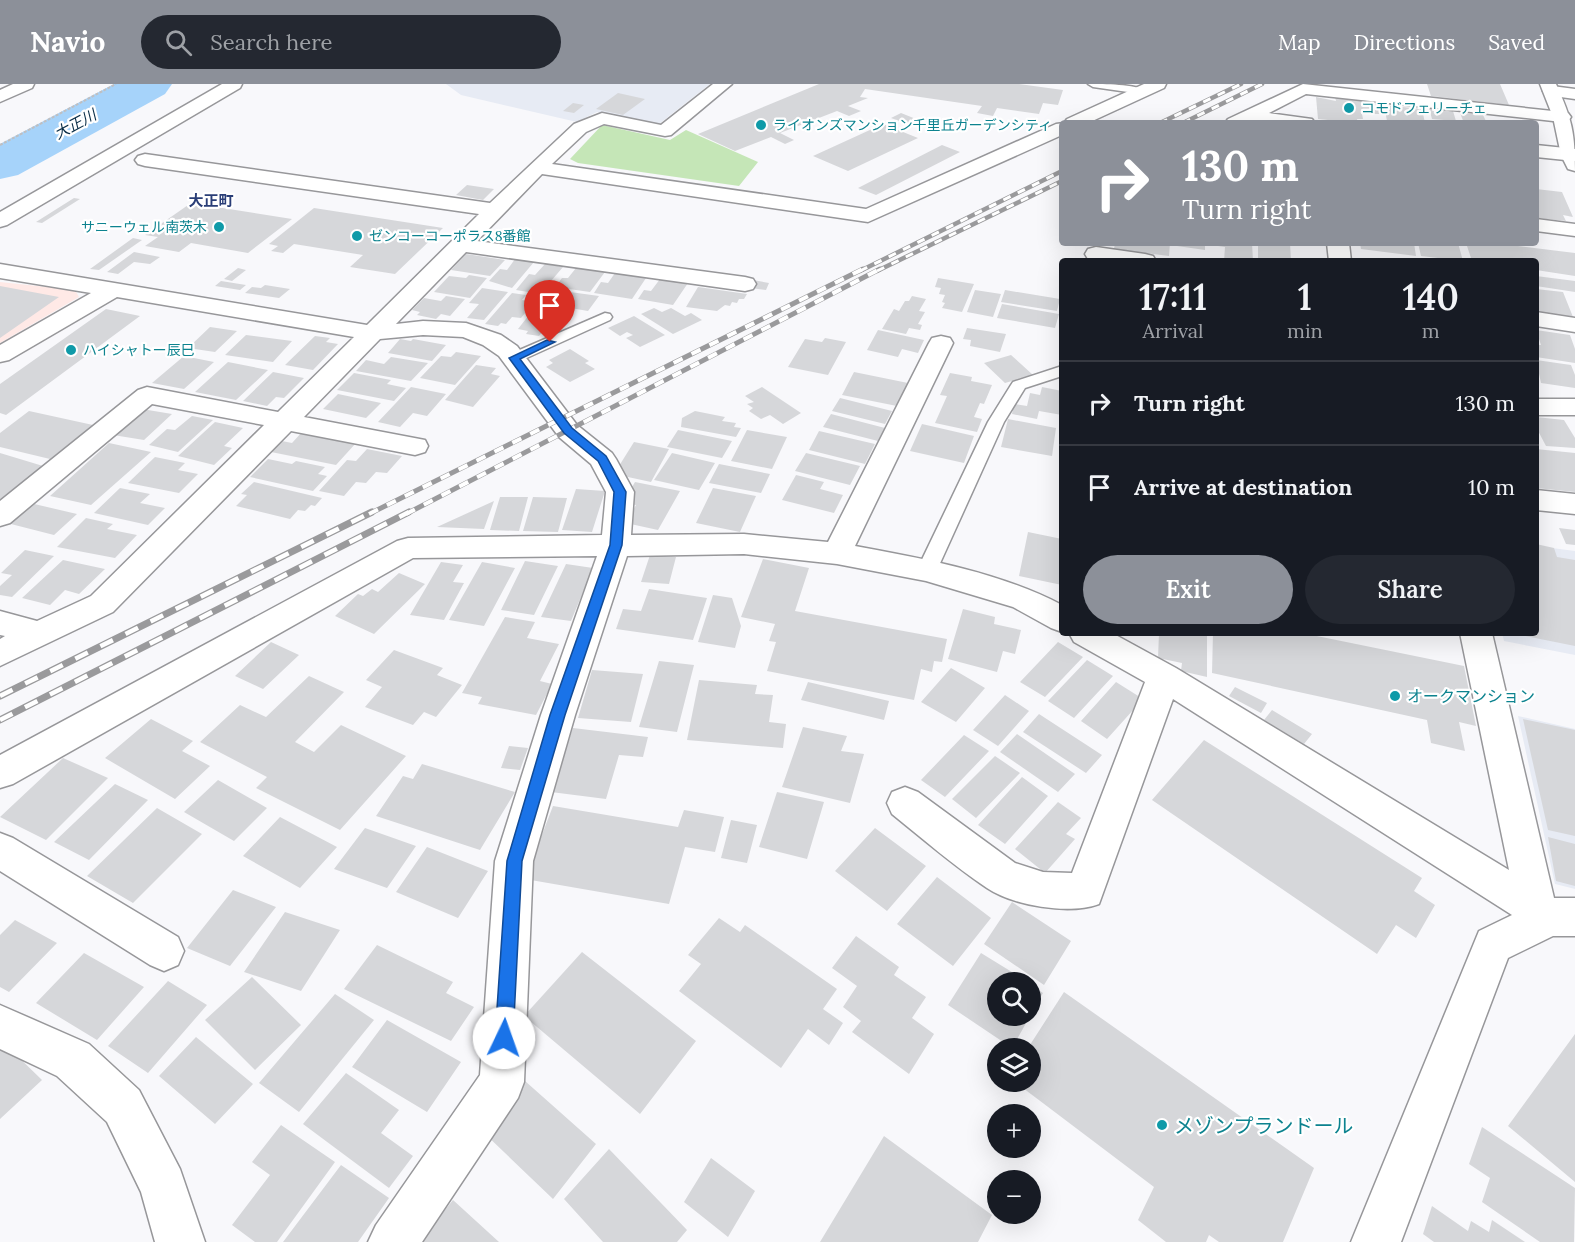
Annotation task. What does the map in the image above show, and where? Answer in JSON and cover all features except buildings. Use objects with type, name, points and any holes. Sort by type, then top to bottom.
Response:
[{"type":"street","points":[[0,97],[26,84]]},
{"type":"street","points":[[0,221],[234,84]]},
{"type":"street","points":[[0,653],[102,604],[537,168],[580,128],[602,118],[664,131],[724,84]]},
{"type":"street","points":[[1080,120],[1150,88]]},
{"type":"street","points":[[1550,88],[1575,94]]},
{"type":"street","points":[[1539,152],[1573,158],[1562,117],[1550,88]]},
{"type":"street","points":[[1241,120],[1304,89],[1562,117]]},
{"type":"street","points":[[537,168],[868,216],[1059,129]]},
{"type":"street","points":[[145,160],[495,210]]},
{"type":"street","points":[[1539,225],[1575,230]]},
{"type":"street","points":[[462,245],[745,284]]},
{"type":"street","points":[[1096,253],[1127,258]]},
{"type":"street","points":[[0,271],[373,333],[423,328],[466,330],[492,340],[508,351],[568,431],[602,459],[620,492],[616,545],[558,715],[514,861],[502,1082],[393,1242]]},
{"type":"street","points":[[0,356],[113,290]]},
{"type":"street","points":[[1539,319],[1575,325]]},
{"type":"street","points":[[837,554],[941,343]]},
{"type":"street","points":[[0,516],[147,395],[415,446]]},
{"type":"street","points":[[1539,408],[1575,407]]},
{"type":"street","points":[[1539,500],[1575,504]]},
{"type":"street","points":[[0,773],[408,548],[744,544],[837,554],[927,570],[1024,599],[1059,618]]},
{"type":"street","points":[[0,623],[39,634]]},
{"type":"street","points":[[1095,636],[1123,644],[1164,677],[1554,914]]},
{"type":"street","points":[[1477,636],[1554,914]]},
{"type":"street","points":[[905,803],[1003,877],[1043,890],[1085,891],[1164,677]]},
{"type":"street","points":[[0,850],[164,951]]},
{"type":"street","points":[[1376,1242],[1493,945],[1554,914]]},
{"type":"street","points":[[0,1027],[73,1060],[123,1106],[163,1186],[180,1242]]},
{"type":"lane","points":[[1093,84],[1150,88]]},
{"type":"lane","points":[[514,358],[605,317]]},
{"type":"lane","points":[[927,570],[996,422],[1019,385],[1059,372]]},
{"type":"path","points":[[0,145],[116,84]]},
{"type":"shaded area","points":[[446,84],[710,84],[659,124],[597,112],[577,122],[461,95]]},
{"type":"shaded area","points":[[0,282],[75,290],[79,297],[0,343]]},
{"type":"shaded area","points":[[1539,546],[1575,551],[1575,655],[1504,641],[1503,636],[1539,636]]},
{"type":"shaded area","points":[[1518,716],[1575,729],[1575,889],[1555,884]]},
{"type":"green space","points":[[602,125],[670,140],[686,130],[758,162],[739,186],[578,163],[570,159]]},
{"type":"waterway","name":"大正川","points":[[0,164],[149,84]]},
{"type":"railway","points":[[1166,120],[1241,84]]},
{"type":"railway","points":[[1189,120],[1262,84]]},
{"type":"railway","points":[[860,271],[1059,172]]},
{"type":"railway","points":[[877,271],[1059,182]]},
{"type":"railway","points":[[369,514],[863,269]]},
{"type":"railway","points":[[406,514],[880,269]]},
{"type":"railway","points":[[0,696],[372,512]]},
{"type":"railway","points":[[0,720],[409,512]]},
{"type":"place","name":"コモドフェリーチェ","points":[[1349,108]]},
{"type":"place","name":"ライオンズマンション千里丘ガーデンシティ","points":[[761,125]]},
{"type":"place","name":"サニーウェル南茨木","points":[[219,227]]},
{"type":"place","name":"ゼンコーコーポラス8番館","points":[[357,236]]},
{"type":"place","name":"ハイシャトー辰巳","points":[[71,350]]},
{"type":"place","name":"オークマンション","points":[[1395,696]]},
{"type":"place","name":"メゾンプランドール","points":[[1162,1125]]},
{"type":"district","name":"大正町","points":[[211,200]]},
{"type":"route","points":[[504,1038],[514,861],[558,715],[616,545],[619,510],[620,492],[602,459],[568,431],[514,358],[550,342]]}]
